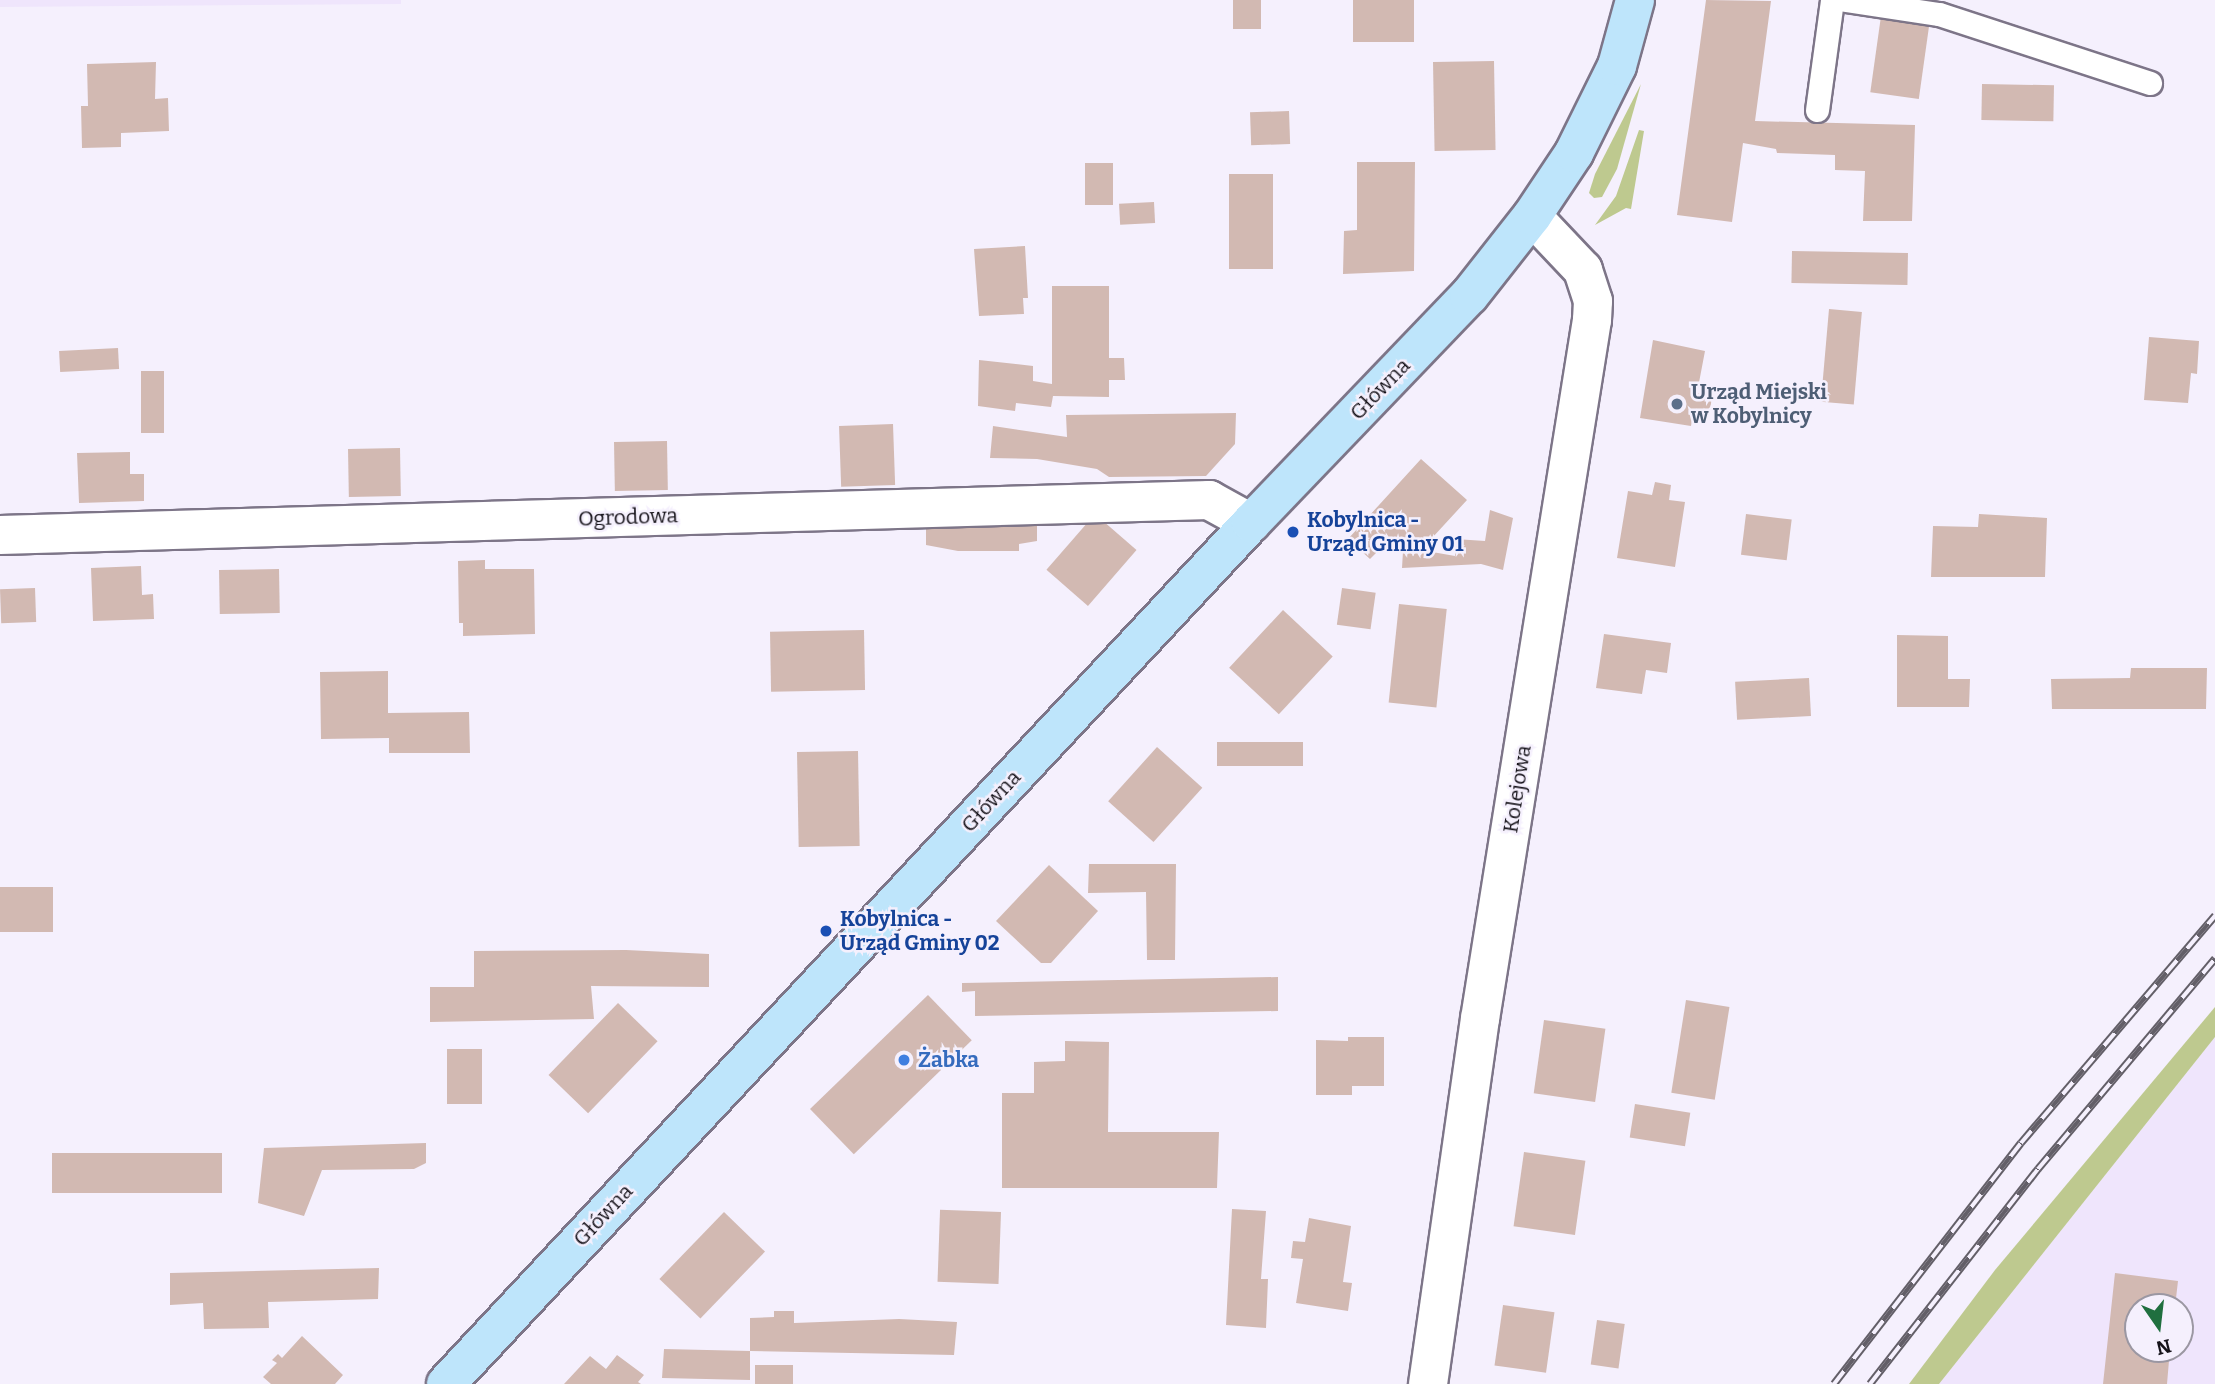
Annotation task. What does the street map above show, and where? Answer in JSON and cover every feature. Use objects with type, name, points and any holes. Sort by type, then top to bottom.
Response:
[{"type":"main road","name":"Główna","points":[[446,1384],[1251,523],[1469,296],[1532,216],[1574,153],[1617,66],[1635,0]]},
{"type":"street","name":"Kolejowa","points":[[1428,1384],[1480,1019],[1592,320],[1593,301],[1583,270],[1532,216]]},
{"type":"street","name":"Ogrodowa","points":[[0,535],[1209,500],[1251,523]]},
{"type":"lane","points":[[1817,110],[1832,0]]},
{"type":"lane","points":[[1845,0],[1939,14],[2150,83]]},
{"type":"shaded area","points":[[0,0],[401,0],[401,4],[0,7]]},
{"type":"shaded area","points":[[2215,1037],[2215,1384],[1939,1384]]},
{"type":"green space","points":[[1641,84],[1617,169],[1602,197],[1594,198],[1589,193],[1595,174]]},
{"type":"green space","points":[[1639,130],[1644,131],[1631,209],[1626,208],[1595,225],[1616,196]]},
{"type":"green space","points":[[2215,1007],[2215,1037],[1939,1384],[1909,1384],[1995,1270]]},
{"type":"building","points":[[1233,0],[1261,0],[1261,29],[1233,29]]},
{"type":"building","points":[[1353,0],[1414,0],[1414,42],[1353,42]]},
{"type":"building","points":[[1706,0],[1771,1],[1755,121],[1915,125],[1912,221],[1863,221],[1865,171],[1835,170],[1835,155],[1777,153],[1776,149],[1743,143],[1732,222],[1677,215]]},
{"type":"building","points":[[1881,16],[1930,23],[1919,99],[1870,92]]},
{"type":"building","points":[[1494,61],[1496,150],[1435,151],[1433,62]]},
{"type":"building","points":[[156,62],[155,99],[168,98],[169,131],[121,133],[121,147],[82,148],[81,106],[88,106],[87,64]]},
{"type":"building","points":[[1982,84],[2054,85],[2053,121],[1981,120]]},
{"type":"building","points":[[1289,111],[1290,144],[1251,145],[1250,112]]},
{"type":"building","points":[[1357,162],[1415,162],[1414,271],[1343,274],[1344,231],[1357,230]]},
{"type":"building","points":[[1085,163],[1113,163],[1113,205],[1085,205]]},
{"type":"building","points":[[1229,174],[1273,174],[1273,269],[1229,269]]},
{"type":"building","points":[[1154,202],[1155,223],[1120,225],[1119,204]]},
{"type":"building","points":[[1025,246],[1028,298],[1023,298],[1024,314],[979,316],[974,249]]},
{"type":"building","points":[[1792,251],[1908,253],[1907,285],[1791,283]]},
{"type":"building","points":[[1052,286],[1109,286],[1109,358],[1124,358],[1125,380],[1109,380],[1109,397],[1053,396],[1051,407],[1016,403],[1015,411],[978,406],[979,360],[1033,366],[1033,381],[1052,384]]},
{"type":"building","points":[[1829,309],[1862,312],[1854,405],[1821,402]]},
{"type":"building","points":[[2149,337],[2199,341],[2197,374],[2191,373],[2188,403],[2144,400]]},
{"type":"building","points":[[1653,340],[1705,351],[1697,393],[1712,397],[1709,416],[1693,414],[1691,426],[1640,418]]},
{"type":"building","points":[[118,348],[119,369],[60,372],[59,351]]},
{"type":"building","points":[[141,371],[164,371],[164,433],[141,433]]},
{"type":"building","points":[[1236,413],[1235,444],[1206,476],[1109,477],[1097,469],[1037,459],[990,458],[993,426],[1067,437],[1066,415]]},
{"type":"building","points":[[893,424],[895,485],[841,487],[839,426]]},
{"type":"building","points":[[667,441],[668,490],[615,491],[614,442]]},
{"type":"building","points":[[400,448],[401,496],[349,497],[348,449]]},
{"type":"building","points":[[130,452],[130,474],[144,474],[144,501],[79,503],[77,453]]},
{"type":"building","points":[[1421,459],[1467,500],[1421,550],[1455,556],[1455,539],[1485,541],[1490,510],[1513,518],[1503,570],[1481,564],[1402,568],[1403,551],[1390,539],[1370,559],[1348,539]]},
{"type":"building","points":[[1655,482],[1671,485],[1669,500],[1685,502],[1675,567],[1617,558],[1628,491],[1652,495]]},
{"type":"building","points":[[1095,514],[1137,550],[1088,606],[1046,570]]},
{"type":"building","points":[[1746,514],[1792,520],[1787,560],[1741,555]]},
{"type":"building","points":[[1979,514],[2047,518],[2045,577],[1931,577],[1933,526],[1978,527]]},
{"type":"building","points":[[1037,517],[1037,541],[1019,544],[1019,551],[958,551],[926,545],[926,520]]},
{"type":"building","points":[[485,560],[485,569],[534,569],[535,634],[463,636],[463,623],[459,623],[458,561]]},
{"type":"building","points":[[141,566],[142,595],[153,594],[154,619],[93,621],[91,568]]},
{"type":"building","points":[[279,569],[280,613],[220,614],[219,570]]},
{"type":"building","points":[[35,588],[36,622],[1,623],[0,589]]},
{"type":"building","points":[[1342,588],[1376,593],[1371,629],[1337,625]]},
{"type":"building","points":[[1399,604],[1447,609],[1436,707],[1389,702]]},
{"type":"building","points":[[1283,610],[1333,656],[1279,714],[1229,668]]},
{"type":"building","points":[[864,630],[865,690],[771,692],[770,632]]},
{"type":"building","points":[[1604,634],[1671,643],[1667,673],[1646,670],[1642,694],[1596,688]]},
{"type":"building","points":[[1897,635],[1948,636],[1948,679],[1970,679],[1969,707],[1897,707]]},
{"type":"building","points":[[2131,668],[2207,668],[2206,709],[2052,709],[2051,679],[2130,678]]},
{"type":"building","points":[[388,671],[388,713],[469,712],[470,753],[389,753],[389,738],[321,739],[320,672]]},
{"type":"building","points":[[1809,678],[1811,716],[1737,720],[1735,682]]},
{"type":"building","points":[[1217,742],[1303,742],[1303,766],[1217,766]]},
{"type":"building","points":[[1157,747],[1202,788],[1153,842],[1108,801]]},
{"type":"building","points":[[858,751],[860,846],[799,847],[797,752]]},
{"type":"building","points":[[1089,864],[1176,864],[1175,960],[1147,960],[1146,892],[1088,893]]},
{"type":"building","points":[[1049,865],[1098,911],[1051,963],[1041,963],[996,921]]},
{"type":"building","points":[[0,887],[53,887],[53,932],[0,932]]},
{"type":"building","points":[[626,950],[709,954],[709,987],[591,986],[594,1019],[430,1022],[430,987],[474,987],[474,951]]},
{"type":"building","points":[[1278,977],[1278,1011],[975,1016],[975,991],[962,992],[962,983]]},
{"type":"building","points":[[928,995],[972,1040],[854,1154],[810,1109]]},
{"type":"building","points":[[1686,1000],[1729,1007],[1715,1100],[1671,1093]]},
{"type":"building","points":[[618,1003],[658,1041],[588,1113],[549,1075]]},
{"type":"building","points":[[1544,1020],[1605,1029],[1595,1102],[1534,1093]]},
{"type":"building","points":[[1348,1037],[1384,1037],[1384,1086],[1352,1086],[1352,1095],[1316,1095],[1316,1040],[1348,1041]]},
{"type":"building","points":[[1065,1041],[1109,1042],[1108,1132],[1219,1132],[1217,1188],[1002,1188],[1002,1093],[1034,1093],[1034,1062],[1065,1061]]},
{"type":"building","points":[[447,1049],[482,1049],[482,1104],[447,1104]]},
{"type":"building","points":[[1635,1104],[1690,1113],[1685,1146],[1630,1138]]},
{"type":"building","points":[[426,1143],[426,1163],[414,1169],[322,1170],[304,1216],[258,1203],[264,1148]]},
{"type":"building","points":[[1524,1152],[1585,1161],[1575,1235],[1514,1226]]},
{"type":"building","points":[[52,1153],[222,1153],[222,1193],[52,1193]]},
{"type":"building","points":[[1232,1209],[1266,1211],[1261,1279],[1268,1279],[1266,1328],[1226,1325]]},
{"type":"building","points":[[940,1210],[1001,1212],[998,1284],[938,1282]]},
{"type":"building","points":[[724,1212],[765,1252],[700,1318],[659,1279]]},
{"type":"building","points":[[1309,1218],[1351,1226],[1343,1282],[1352,1283],[1348,1311],[1296,1303],[1303,1259],[1291,1258],[1293,1241],[1305,1242]]},
{"type":"building","points":[[379,1268],[378,1299],[268,1302],[269,1328],[204,1329],[203,1303],[170,1305],[170,1273]]},
{"type":"building","points":[[2115,1273],[2178,1281],[2177,1293],[2124,1293],[2124,1363],[2169,1363],[2167,1384],[2103,1384]]},
{"type":"building","points":[[1503,1305],[1554,1312],[1546,1373],[1495,1365]]},
{"type":"building","points":[[774,1311],[794,1311],[794,1323],[899,1319],[957,1322],[954,1355],[750,1351],[750,1318],[774,1317]]},
{"type":"building","points":[[1597,1320],[1625,1324],[1618,1368],[1591,1365]]},
{"type":"building","points":[[302,1336],[343,1375],[335,1384],[271,1384],[263,1377],[277,1363],[272,1360],[278,1354],[282,1358]]},
{"type":"building","points":[[664,1349],[750,1351],[750,1380],[662,1378]]},
{"type":"building","points":[[617,1355],[644,1375],[638,1382],[641,1384],[564,1384],[590,1356],[606,1369]]},
{"type":"building","points":[[755,1365],[793,1365],[793,1384],[755,1384]]},
{"type":"railway","points":[[1834,1384],[2021,1143],[2215,916]]},
{"type":"railway","points":[[1870,1384],[2038,1169],[2215,959]]},
{"type":"place","name":"Urząd Miejski w Kobylnicy","points":[[1677,404]]},
{"type":"place","name":"Kobylnica - Urząd Gminy 01","points":[[1293,532]]},
{"type":"place","name":"Kobylnica - Urząd Gminy 02","points":[[826,931]]},
{"type":"place","name":"Żabka","points":[[904,1060]]}]
